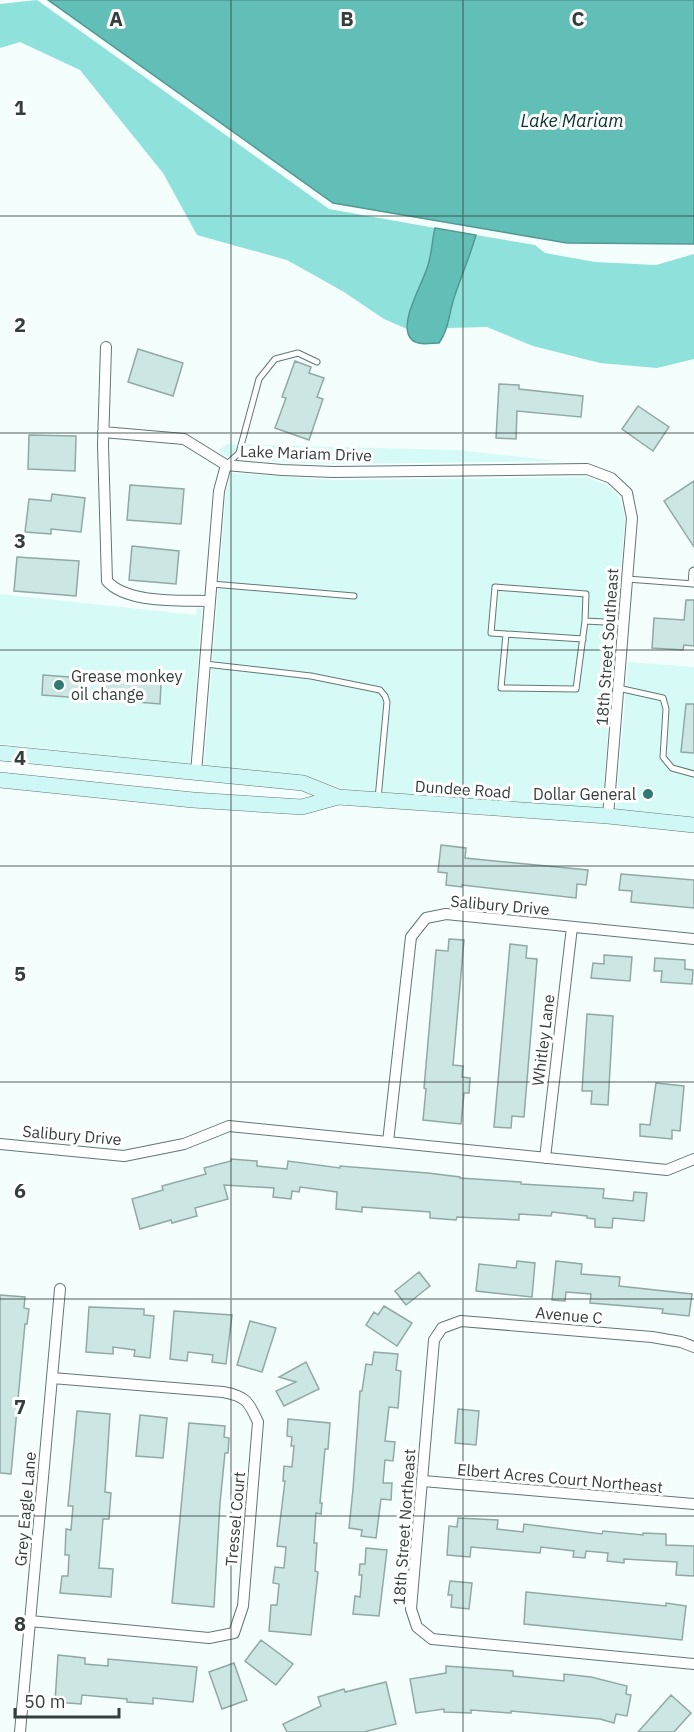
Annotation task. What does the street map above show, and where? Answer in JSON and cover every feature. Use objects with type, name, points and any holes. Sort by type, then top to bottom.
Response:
[{"type":"main road","name":"Dundee Road","points":[[0,753],[303,783],[338,797],[608,816],[694,825]]},
{"type":"main road","name":"Dundee Road","points":[[0,780],[194,800],[302,807],[338,797]]},
{"type":"street","points":[[106,347],[103,432],[107,580],[119,591],[136,596],[210,601]]},
{"type":"street","points":[[103,432],[184,439],[226,465]]},
{"type":"street","name":"Lake Mariam Drive","points":[[196,773],[219,491],[226,465],[333,472],[587,469],[611,478],[617,484]]},
{"type":"street","name":"18th Street Southeast","points":[[608,816],[632,518],[627,493],[617,484]]},
{"type":"street","name":"Salibury Drive","points":[[388,1142],[411,937],[426,918],[446,914],[694,939]]},
{"type":"street","name":"Whitley Lane","points":[[545,1158],[572,927]]},
{"type":"street","name":"Salibury Drive","points":[[0,1144],[124,1156],[184,1144],[229,1126],[667,1170],[694,1159]]},
{"type":"street","name":"Grey Eagle Lane","points":[[20,1732],[60,1289]]},
{"type":"street","name":"Avenue C","points":[[442,1328],[461,1321],[652,1337],[694,1347]]},
{"type":"street","name":"18th Street Northeast","points":[[442,1328],[434,1340],[428,1400],[411,1609],[417,1627],[432,1639],[442,1641],[694,1664]]},
{"type":"street","name":"Tressel Court","points":[[30,1621],[209,1638],[234,1633],[243,1606],[258,1422],[250,1405],[238,1394],[52,1378]]},
{"type":"street","name":"Elbert Acres Court Northeast","points":[[423,1481],[694,1504]]},
{"type":"lane","points":[[226,465],[239,453],[259,379],[275,359],[298,353],[317,362]]},
{"type":"lane","points":[[627,579],[692,584],[694,570]]},
{"type":"lane","points":[[212,584],[354,596]]},
{"type":"lane","points":[[506,634],[501,688],[576,689],[583,639],[585,621],[586,594],[495,587],[491,633],[583,639]]},
{"type":"lane","points":[[585,621],[624,622]]},
{"type":"lane","points":[[205,664],[311,676],[380,690],[387,702],[378,779],[378,800]]},
{"type":"lane","points":[[618,688],[663,698],[666,709],[663,757],[672,768],[694,774]]},
{"type":"shaded area","points":[[37,0],[329,209],[435,228],[428,267],[408,316],[407,329],[384,319],[344,292],[287,260],[197,235],[163,173],[80,70],[20,42],[0,48],[0,4]]},
{"type":"shaded area","points":[[476,235],[535,245],[545,253],[595,262],[656,265],[694,254],[694,359],[657,368],[600,363],[533,346],[487,327],[447,328],[453,301]]},
{"type":"shaded area","points":[[227,444],[457,450],[559,461],[333,464],[283,462],[228,457],[218,451]]},
{"type":"shaded area","points":[[231,473],[333,480],[586,477],[607,485],[620,498],[625,519],[602,808],[344,789],[304,775],[204,766],[226,492]]},
{"type":"shaded area","points":[[0,594],[196,615],[197,608],[202,609],[190,764],[0,744]]},
{"type":"shaded area","points":[[628,662],[694,667],[694,817],[616,809]]},
{"type":"water","name":"Lake Mariam","points":[[48,0],[694,0],[694,244],[567,243],[333,203]]},
{"type":"water","points":[[435,228],[476,235],[442,338],[439,343],[422,344],[412,340],[407,324],[412,303],[426,272]]},
{"type":"building","points":[[138,349],[183,363],[173,396],[128,382]]},
{"type":"building","points":[[295,361],[311,367],[309,373],[324,378],[317,397],[323,399],[309,440],[275,428],[286,398],[282,397]]},
{"type":"building","points":[[499,384],[519,385],[519,389],[583,396],[581,417],[517,411],[516,439],[496,438]]},
{"type":"building","points":[[638,406],[669,427],[653,451],[622,429]]},
{"type":"building","points":[[29,435],[76,436],[75,471],[28,469]]},
{"type":"building","points":[[694,481],[694,547],[664,501]]},
{"type":"building","points":[[130,485],[184,489],[181,524],[127,520]]},
{"type":"building","points":[[52,494],[85,498],[81,532],[51,529],[51,534],[25,532],[29,499],[51,501]]},
{"type":"building","points":[[132,546],[179,551],[176,584],[129,580]]},
{"type":"building","points":[[17,557],[79,561],[76,596],[14,591]]},
{"type":"building","points":[[686,600],[694,600],[694,646],[684,645],[683,650],[652,648],[654,618],[684,620]]},
{"type":"building","points":[[43,675],[82,678],[81,698],[42,695]]},
{"type":"building","points":[[104,679],[161,683],[160,704],[102,699]]},
{"type":"building","points":[[686,704],[694,704],[694,753],[681,752]]},
{"type":"building","points":[[441,845],[466,848],[465,858],[588,870],[586,885],[577,884],[576,898],[446,885],[447,873],[438,872]]},
{"type":"building","points":[[621,874],[694,880],[694,908],[631,902],[632,891],[619,890]]},
{"type":"building","points":[[449,939],[464,940],[453,1065],[463,1066],[462,1077],[470,1078],[469,1093],[464,1093],[461,1124],[423,1120],[436,950],[448,951]]},
{"type":"building","points":[[510,944],[527,946],[526,958],[537,959],[524,1117],[512,1116],[511,1128],[494,1127]]},
{"type":"building","points":[[604,955],[632,957],[630,981],[591,978],[593,963],[604,964]]},
{"type":"building","points":[[655,958],[685,960],[685,969],[693,970],[692,984],[661,982],[662,971],[654,971]]},
{"type":"building","points":[[587,1014],[613,1016],[608,1105],[591,1104],[592,1091],[582,1091]]},
{"type":"building","points":[[656,1083],[684,1086],[680,1131],[672,1130],[672,1139],[640,1136],[640,1124],[650,1125]]},
{"type":"building","points":[[231,1159],[257,1161],[257,1166],[287,1169],[288,1161],[340,1168],[340,1166],[521,1182],[521,1184],[604,1189],[603,1198],[633,1201],[634,1192],[647,1193],[644,1221],[613,1218],[612,1228],[595,1227],[595,1219],[587,1218],[587,1216],[552,1212],[551,1216],[519,1214],[519,1220],[430,1218],[430,1212],[362,1207],[362,1212],[336,1209],[337,1192],[300,1187],[299,1192],[292,1191],[291,1199],[273,1197],[274,1188],[224,1185],[228,1199],[195,1208],[197,1216],[172,1223],[171,1220],[140,1229],[132,1199],[163,1190],[162,1186],[206,1174],[204,1168],[231,1161]]},
{"type":"building","points":[[517,1261],[535,1263],[532,1297],[476,1291],[479,1264],[516,1268]]},
{"type":"building","points":[[556,1261],[582,1264],[581,1274],[620,1277],[619,1286],[692,1294],[689,1316],[662,1313],[663,1309],[590,1303],[591,1294],[566,1292],[565,1301],[552,1300]]},
{"type":"building","points":[[419,1272],[430,1286],[406,1305],[395,1291]]},
{"type":"building","points":[[0,1295],[25,1297],[24,1308],[29,1309],[27,1324],[25,1324],[11,1474],[0,1473]]},
{"type":"building","points":[[384,1306],[412,1323],[397,1346],[366,1325],[374,1312],[378,1315]]},
{"type":"building","points":[[89,1307],[144,1309],[144,1315],[154,1316],[150,1358],[134,1356],[135,1350],[113,1347],[113,1354],[86,1352]]},
{"type":"building","points":[[174,1311],[232,1315],[226,1364],[212,1362],[213,1355],[188,1352],[187,1361],[170,1359]]},
{"type":"building","points":[[250,1321],[276,1328],[262,1372],[237,1365]]},
{"type":"building","points":[[374,1352],[398,1354],[396,1370],[401,1371],[398,1408],[389,1407],[385,1441],[395,1442],[393,1461],[385,1460],[383,1483],[392,1483],[391,1500],[381,1499],[376,1538],[361,1536],[362,1530],[349,1528],[360,1391],[362,1391],[366,1364],[372,1365]]},
{"type":"building","points":[[306,1362],[319,1389],[284,1406],[276,1391],[296,1382],[279,1377]]},
{"type":"building","points":[[458,1409],[479,1411],[476,1445],[455,1443]]},
{"type":"building","points":[[77,1411],[110,1414],[105,1492],[111,1493],[109,1519],[103,1519],[99,1568],[113,1569],[111,1597],[60,1593],[62,1576],[68,1576],[69,1555],[65,1555],[66,1529],[71,1530],[73,1506],[68,1506]]},
{"type":"building","points":[[140,1415],[167,1418],[163,1458],[136,1456]]},
{"type":"building","points":[[288,1419],[330,1423],[328,1449],[325,1449],[321,1514],[316,1513],[314,1543],[317,1543],[315,1571],[318,1572],[311,1635],[269,1631],[271,1605],[277,1605],[279,1584],[273,1583],[275,1567],[284,1568],[286,1547],[277,1546],[285,1481],[283,1481],[284,1466],[292,1467],[294,1446],[291,1446],[292,1437],[287,1436]]},
{"type":"building","points":[[189,1423],[225,1426],[224,1437],[229,1438],[228,1453],[225,1453],[220,1503],[214,1607],[172,1603]]},
{"type":"building","points":[[458,1518],[498,1520],[497,1529],[523,1532],[524,1524],[602,1534],[603,1531],[643,1535],[643,1533],[666,1534],[666,1545],[694,1546],[694,1576],[676,1575],[677,1562],[624,1559],[624,1563],[607,1561],[608,1553],[586,1551],[585,1558],[573,1557],[574,1551],[541,1547],[540,1553],[471,1547],[470,1557],[447,1555],[449,1526],[457,1527]]},
{"type":"building","points":[[366,1548],[387,1550],[379,1616],[353,1614],[355,1596],[360,1597],[362,1575],[359,1575],[360,1564],[365,1564]]},
{"type":"building","points":[[450,1581],[472,1583],[469,1609],[451,1607],[452,1595],[448,1595]]},
{"type":"building","points":[[526,1592],[686,1606],[682,1640],[524,1624]]},
{"type":"building","points":[[261,1640],[293,1664],[276,1685],[245,1661]]},
{"type":"building","points":[[58,1655],[85,1658],[85,1664],[108,1666],[108,1659],[197,1667],[193,1702],[153,1698],[153,1704],[82,1695],[81,1704],[55,1702]]},
{"type":"building","points":[[234,1663],[247,1700],[222,1709],[209,1672]]},
{"type":"building","points":[[446,1666],[513,1671],[513,1676],[564,1681],[564,1674],[591,1677],[627,1686],[626,1694],[631,1695],[627,1716],[616,1714],[614,1723],[600,1719],[511,1711],[511,1713],[471,1710],[471,1713],[444,1712],[444,1709],[416,1713],[410,1679],[446,1673]]},
{"type":"building","points":[[386,1682],[396,1724],[364,1732],[287,1732],[283,1724],[321,1706],[318,1697],[344,1689],[345,1692]]},
{"type":"building","points":[[671,1695],[691,1713],[674,1732],[638,1732]]},
{"type":"place","name":"Grease monkey oil change","points":[[59,685]]},
{"type":"place","name":"Dollar General","points":[[648,794]]}]
